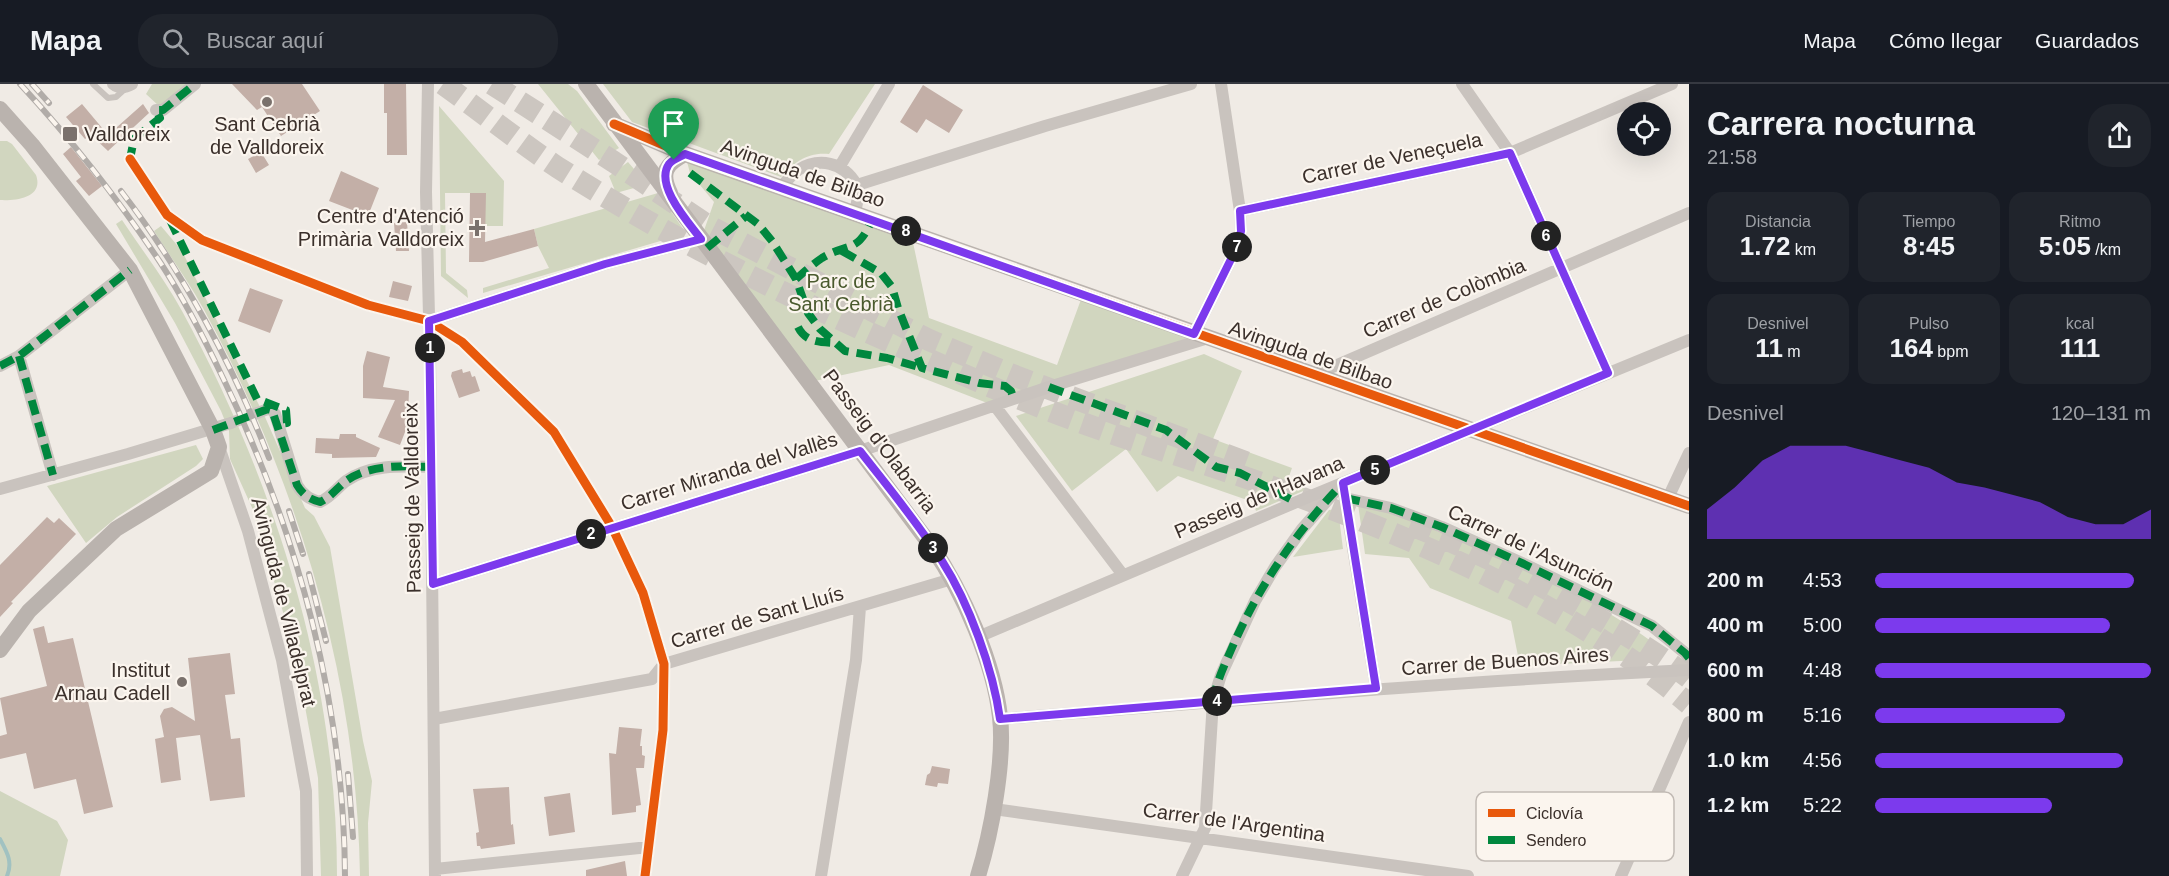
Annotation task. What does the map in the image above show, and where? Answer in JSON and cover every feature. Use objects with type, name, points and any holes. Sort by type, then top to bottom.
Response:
[{"type":"street","points":[[113,84],[118,87],[130,85]]},
{"type":"street","points":[[156,110],[163,110],[195,84]]},
{"type":"street","name":"Passeig de Valldoreix","points":[[428,84],[426,192],[433,584],[435,872]]},
{"type":"street","name":"Passeig d'Olabarria","points":[[586,84],[932,547],[952,579],[978,637],[993,678],[1000,719],[1001,741],[994,809],[978,876]]},
{"type":"street","points":[[840,166],[889,84]]},
{"type":"street","points":[[857,185],[1191,84]]},
{"type":"street","points":[[1201,336],[1238,245],[1241,231],[1221,84]]},
{"type":"street","points":[[1462,84],[1510,153],[1608,373]]},
{"type":"street","name":"Carrer de Veneçuela","points":[[1240,211],[1510,153],[1672,84]]},
{"type":"street","points":[[0,110],[33,145],[130,270],[213,430],[219,447],[211,471],[116,529],[29,611],[0,650]]},
{"type":"street","name":"Avinguda de Bilbao","points":[[615,124],[685,154],[1689,506]]},
{"type":"street","points":[[639,156],[685,154]]},
{"type":"street","points":[[676,207],[666,185],[666,170],[674,160],[685,154]]},
{"type":"street","points":[[130,159],[167,215],[202,240],[368,305],[429,321],[462,342],[554,432],[612,527],[643,593],[664,664],[663,730],[645,876]]},
{"type":"street","points":[[781,187],[797,170],[818,162],[840,166],[857,185],[858,199],[855,212]]},
{"type":"street","name":"Carrer de Colòmbia","points":[[1314,375],[1689,213]]},
{"type":"street","points":[[429,321],[605,264],[701,239]]},
{"type":"street","points":[[0,366],[20,356],[130,270]]},
{"type":"street","name":"Carrer Miranda del Vallès","points":[[433,584],[860,451],[1201,336]]},
{"type":"street","name":"Passeig de l'Havana","points":[[978,637],[1689,340]]},
{"type":"street","points":[[20,356],[53,475]]},
{"type":"street","points":[[995,406],[1123,575]]},
{"type":"street","points":[[260,412],[268,409],[275,414],[297,485],[302,494],[311,500],[320,502],[329,498],[347,481],[364,473],[392,466],[430,466]]},
{"type":"street","points":[[0,489],[231,423]]},
{"type":"street","name":"Avinguda de Villadelprat","points":[[219,447],[248,531],[282,660],[306,791],[307,876]]},
{"type":"street","points":[[1668,498],[1689,453]]},
{"type":"street","points":[[1343,483],[1376,688]]},
{"type":"street","points":[[1182,876],[1206,818],[1214,692],[1237,636],[1265,584],[1302,530],[1343,483]]},
{"type":"street","name":"Carrer de l'Asunción","points":[[1345,498],[1369,502],[1412,516],[1524,564],[1652,626],[1689,658]]},
{"type":"street","name":"Carrer de Sant Lluís","points":[[434,719],[652,679],[664,664],[952,579]]},
{"type":"street","points":[[821,876],[856,660],[860,607]]},
{"type":"street","name":"Carrer de Buenos Aires","points":[[1000,719],[1376,688],[1689,670]]},
{"type":"street","points":[[1658,792],[1689,722]]},
{"type":"street","name":"Carrer de l'Argentina","points":[[994,809],[1200,837],[1402,871],[1468,876]]},
{"type":"street","points":[[435,872],[649,847]]},
{"type":"street","points":[[1621,876],[1628,861]]},
{"type":"lane","points":[[93,84],[108,98],[116,97],[130,85]]},
{"type":"green space","points":[[152,84],[190,84],[159,106],[146,94]]},
{"type":"green space","points":[[538,84],[568,84],[577,91],[619,148],[599,160]]},
{"type":"green space","points":[[603,84],[875,84],[829,154],[808,156],[781,177],[632,122]]},
{"type":"green space","points":[[439,106],[504,181],[503,226],[485,226],[485,193],[445,193],[446,273],[467,290],[468,298],[441,276]]},
{"type":"green space","points":[[0,141],[12,144],[36,175],[36,188],[33,193],[14,200],[0,200]]},
{"type":"green space","name":"Parc de Sant Cebrià","points":[[685,154],[911,233],[929,318],[1057,365],[1083,294],[1200,336],[995,406],[889,365],[810,382],[701,239],[714,202],[690,173]]},
{"type":"green space","points":[[628,162],[634,169],[638,167],[652,183],[616,193],[609,176]]},
{"type":"green space","points":[[658,193],[684,230],[681,235],[483,293],[483,288],[549,268],[538,246],[534,229]]},
{"type":"green space","points":[[122,220],[182,311],[216,377],[246,444],[295,584],[313,656],[326,729],[334,802],[337,876],[321,876],[318,778],[296,657],[254,512],[230,459],[229,431],[175,323],[116,224]]},
{"type":"green space","points":[[161,226],[182,251],[265,417],[305,508],[314,516],[330,547],[372,781],[368,823],[369,876],[360,876],[356,802],[348,728],[334,655],[316,583],[294,512],[237,374],[203,308],[154,231]]},
{"type":"green space","points":[[1204,354],[1242,371],[1213,439],[1292,468],[1287,482],[1308,489],[1256,511],[1253,502],[1178,476],[1157,492],[1126,449],[1072,491],[1016,416]]},
{"type":"green space","points":[[196,445],[203,459],[196,466],[117,517],[86,543],[47,486]]},
{"type":"green space","points":[[1358,504],[1372,506],[1446,535],[1556,584],[1592,603],[1658,646],[1661,659],[1520,666],[1511,621],[1430,588],[1409,558],[1365,554]]},
{"type":"green space","points":[[1338,509],[1343,549],[1293,557],[1329,510]]},
{"type":"green space","points":[[0,791],[57,821],[68,840],[60,876],[0,876]]},
{"type":"building","points":[[232,84],[302,84],[320,111],[281,136],[262,107],[257,110]]},
{"type":"building","points":[[384,84],[406,84],[407,155],[387,155]]},
{"type":"building","points":[[923,85],[963,110],[949,133],[926,119],[917,133],[900,122]]},
{"type":"building","points":[[82,104],[108,135],[143,104],[149,113],[108,151],[91,135],[85,139],[66,117]]},
{"type":"building","points":[[71,147],[102,186],[89,196],[76,181],[81,177],[63,154]]},
{"type":"building","points":[[261,152],[269,165],[256,173],[248,159]]},
{"type":"building","points":[[341,171],[379,188],[368,216],[329,201]]},
{"type":"building","name":"Centre d'Atenció Primària Valldoreix","points":[[470,193],[486,193],[485,242],[534,229],[538,246],[483,262],[469,262]]},
{"type":"building","points":[[407,222],[409,251],[396,251],[394,223]]},
{"type":"building","points":[[393,281],[412,286],[408,301],[389,297]]},
{"type":"building","points":[[250,288],[283,300],[270,333],[238,321]]},
{"type":"building","points":[[367,351],[390,357],[383,387],[409,391],[408,418],[410,419],[400,445],[378,437],[395,400],[363,398],[363,366]]},
{"type":"building","points":[[462,369],[463,373],[470,371],[472,377],[475,376],[480,391],[459,398],[451,376],[452,372]]},
{"type":"building","points":[[340,434],[356,434],[356,437],[380,448],[376,457],[332,458],[332,454],[315,453],[316,438],[339,439]]},
{"type":"building","points":[[47,517],[54,523],[59,518],[76,534],[11,602],[13,603],[0,617],[0,565]]},
{"type":"building","points":[[44,626],[48,643],[73,638],[113,807],[84,814],[76,779],[34,789],[26,753],[0,759],[0,736],[7,734],[0,698],[47,686],[33,629]]},
{"type":"building","points":[[230,653],[235,694],[225,695],[231,739],[240,738],[245,797],[210,801],[200,735],[176,738],[181,780],[161,783],[155,739],[164,737],[160,716],[164,709],[172,707],[195,721],[188,658]]},
{"type":"building","points":[[619,727],[642,729],[640,746],[642,746],[642,755],[645,756],[644,768],[636,768],[641,805],[636,806],[636,812],[612,815],[609,753],[616,754]]},
{"type":"building","points":[[932,766],[950,769],[948,784],[938,783],[937,787],[925,785]]},
{"type":"building","points":[[509,787],[511,825],[513,824],[515,844],[481,849],[477,846],[476,833],[479,832],[473,789]]},
{"type":"building","points":[[570,793],[575,832],[549,836],[544,797]]},
{"type":"building","points":[[625,861],[627,876],[586,876],[586,870]]},
{"type":"waterway","points":[[0,839],[9,862],[7,876]]},
{"type":"tunnel","points":[[443,84],[557,167],[640,217],[768,285],[979,382],[1040,407],[1112,434],[1267,485],[1434,551],[1488,576],[1592,634],[1642,667],[1689,704]]},
{"type":"tunnel","points":[[492,84],[707,225],[929,340],[1015,376],[1253,465]]},
{"type":"tunnel","points":[[231,423],[260,412]]},
{"type":"tunnel","points":[[1410,525],[1482,555],[1551,591],[1667,661],[1689,678]]},
{"type":"railway","points":[[20,84],[93,170],[128,215],[160,262],[201,333],[250,437],[274,497],[294,558],[312,620],[326,683],[343,811],[345,876]]},
{"type":"railway","points":[[32,84],[49,103]]},
{"type":"railway","points":[[121,191],[165,253],[204,319],[239,388],[269,458]]},
{"type":"railway","points":[[289,511],[303,554]]},
{"type":"railway","points":[[309,574],[326,641]]},
{"type":"railway","points":[[348,774],[353,837]]},
{"type":"marked path","points":[[131,162],[134,139],[160,118],[156,110],[163,110],[195,84]]},
{"type":"marked path","points":[[690,173],[758,224],[772,241],[796,279],[808,313],[820,329],[845,351],[887,358],[922,368]]},
{"type":"marked path","points":[[707,248],[746,216]]},
{"type":"marked path","points":[[796,279],[822,258],[857,243],[872,219]]},
{"type":"marked path","points":[[170,220],[257,399],[286,410],[287,423],[278,424]]},
{"type":"marked path","points":[[842,251],[881,273],[892,287],[922,368],[979,383],[1005,386],[1011,391],[1014,400]]},
{"type":"marked path","points":[[0,366],[19,356],[130,270]]},
{"type":"marked path","points":[[798,327],[810,339],[836,343]]},
{"type":"marked path","points":[[19,356],[53,475]]},
{"type":"marked path","points":[[1049,387],[1166,430],[1216,467],[1240,473],[1296,502]]},
{"type":"marked path","points":[[213,430],[268,409],[272,410],[297,485],[307,496],[320,502],[355,475],[386,467],[430,467]]},
{"type":"marked path","points":[[1213,701],[1218,681],[1231,650],[1266,582],[1309,521],[1343,483]]},
{"type":"marked path","points":[[1344,491],[1376,688]]},
{"type":"marked path","points":[[1345,498],[1391,508],[1442,527],[1524,564],[1652,626],[1689,658]]},
{"type":"cycle path","points":[[614,124],[685,154],[1689,506]]},
{"type":"cycle path","points":[[130,159],[167,215],[202,240],[368,305],[429,321],[462,342],[554,432],[612,527],[643,593],[664,664],[663,730],[645,876]]},
{"type":"place","name":"Sant Cebrià de Valldoreix","points":[[267,102]]},
{"type":"place","name":"Valldoreix","points":[[70,134]]},
{"type":"place","name":"Centre d'Atenció Primària Valldoreix","points":[[477,228]]},
{"type":"place","name":"Institut Arnau Cadell","points":[[182,682]]},
{"type":"route","points":[[1510,153],[1608,373],[1343,483],[1376,688],[1000,719],[993,678],[978,637],[952,579],[943,562],[860,451],[433,584],[429,321],[605,264],[701,239],[676,207],[666,185],[666,170],[674,160],[685,154],[855,212],[1194,334],[1238,245],[1241,231],[1240,211],[1510,153]]}]
